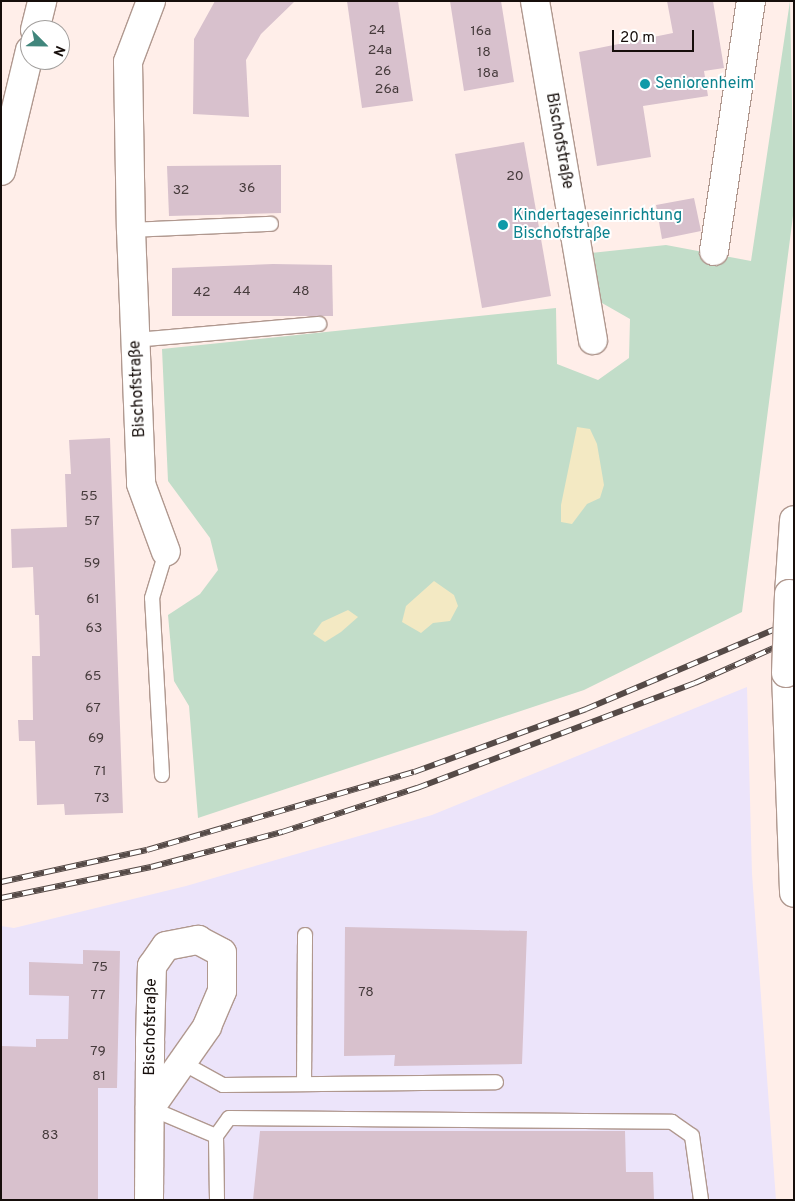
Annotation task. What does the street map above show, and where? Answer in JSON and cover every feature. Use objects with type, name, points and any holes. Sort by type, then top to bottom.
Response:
[{"type":"main road","points":[[37,20],[42,1]]},
{"type":"main road","name":"Bischofstraße","points":[[151,1],[128,62],[131,230],[141,484],[166,552]]},
{"type":"main road","name":"Bischofstraße","points":[[535,1],[593,340]]},
{"type":"main road","points":[[714,251],[751,1]]},
{"type":"main road","points":[[1,171],[25,70]]},
{"type":"main road","points":[[794,520],[786,673],[794,894]]},
{"type":"main road","name":"Bischofstraße","points":[[149,1200],[150,1108],[152,966],[166,946],[198,940],[222,953],[222,991],[207,1027],[150,1108]]},
{"type":"lane","points":[[131,230],[271,224]]},
{"type":"lane","points":[[135,340],[319,324]]},
{"type":"lane","name":"Bischofstraße","points":[[162,775],[152,598],[166,552]]},
{"type":"lane","points":[[304,1084],[305,935]]},
{"type":"lane","points":[[181,1062],[223,1085],[496,1082]]},
{"type":"lane","points":[[150,1108],[216,1136]]},
{"type":"lane","points":[[217,1200],[216,1136],[229,1118],[672,1122],[692,1136],[701,1200]]},
{"type":"shaded area","points":[[747,687],[752,874],[776,1200],[1,1200],[1,926],[14,928],[186,886],[432,815]]},
{"type":"green space","points":[[790,1],[794,208],[742,612],[584,690],[198,818],[189,706],[174,681],[168,615],[200,594],[218,570],[210,538],[168,481],[162,349],[556,308],[557,364],[598,380],[629,358],[630,319],[602,303],[593,282],[591,253],[666,245],[751,261]]},
{"type":"sand","points":[[577,427],[590,429],[597,444],[604,485],[600,498],[587,504],[572,524],[561,522],[561,505]]},
{"type":"sand","points":[[434,581],[454,595],[458,606],[450,621],[433,623],[421,633],[402,622],[406,606]]},
{"type":"sand","points":[[348,610],[358,617],[341,632],[325,642],[313,634],[322,622]]},
{"type":"building","points":[[215,1],[295,1],[261,34],[246,60],[249,117],[193,114],[194,39]]},
{"type":"building","points":[[347,1],[398,1],[413,101],[362,108]]},
{"type":"building","points":[[450,1],[501,1],[514,82],[464,91]]},
{"type":"building","name":"Seniorenheim","points":[[667,1],[713,1],[724,68],[704,71],[708,96],[643,106],[651,157],[597,166],[579,52],[673,33]]},
{"type":"building","name":"Kindertageseinrichtung Bischofstraße","points":[[524,142],[551,296],[482,308],[455,154]]},
{"type":"building","points":[[281,165],[281,213],[169,216],[167,166]]},
{"type":"building","points":[[694,198],[701,231],[662,239],[656,205]]},
{"type":"building","points":[[273,264],[332,265],[333,316],[172,316],[172,268]]},
{"type":"building","points":[[110,438],[123,813],[65,815],[64,804],[37,805],[35,741],[19,741],[18,720],[33,720],[32,656],[40,656],[39,615],[35,615],[33,567],[12,568],[11,529],[67,527],[65,474],[71,474],[69,440]]},
{"type":"building","points":[[345,927],[527,931],[522,1064],[394,1066],[395,1055],[344,1056]]},
{"type":"building","points":[[83,950],[120,951],[117,1088],[98,1088],[98,1200],[1,1200],[1,1046],[36,1047],[36,1039],[68,1039],[69,996],[29,995],[29,962],[83,964]]},
{"type":"building","points":[[260,1131],[625,1131],[626,1172],[653,1172],[654,1200],[253,1200]]},
{"type":"railway","points":[[1,882],[147,850],[414,772],[586,709],[794,621]]},
{"type":"railway","points":[[1,898],[151,867],[282,832],[417,788],[695,683],[794,639]]},
{"type":"place","name":"Seniorenheim","points":[[645,84]]},
{"type":"place","name":"Kindertageseinrichtung Bischofstraße","points":[[503,225]]}]
